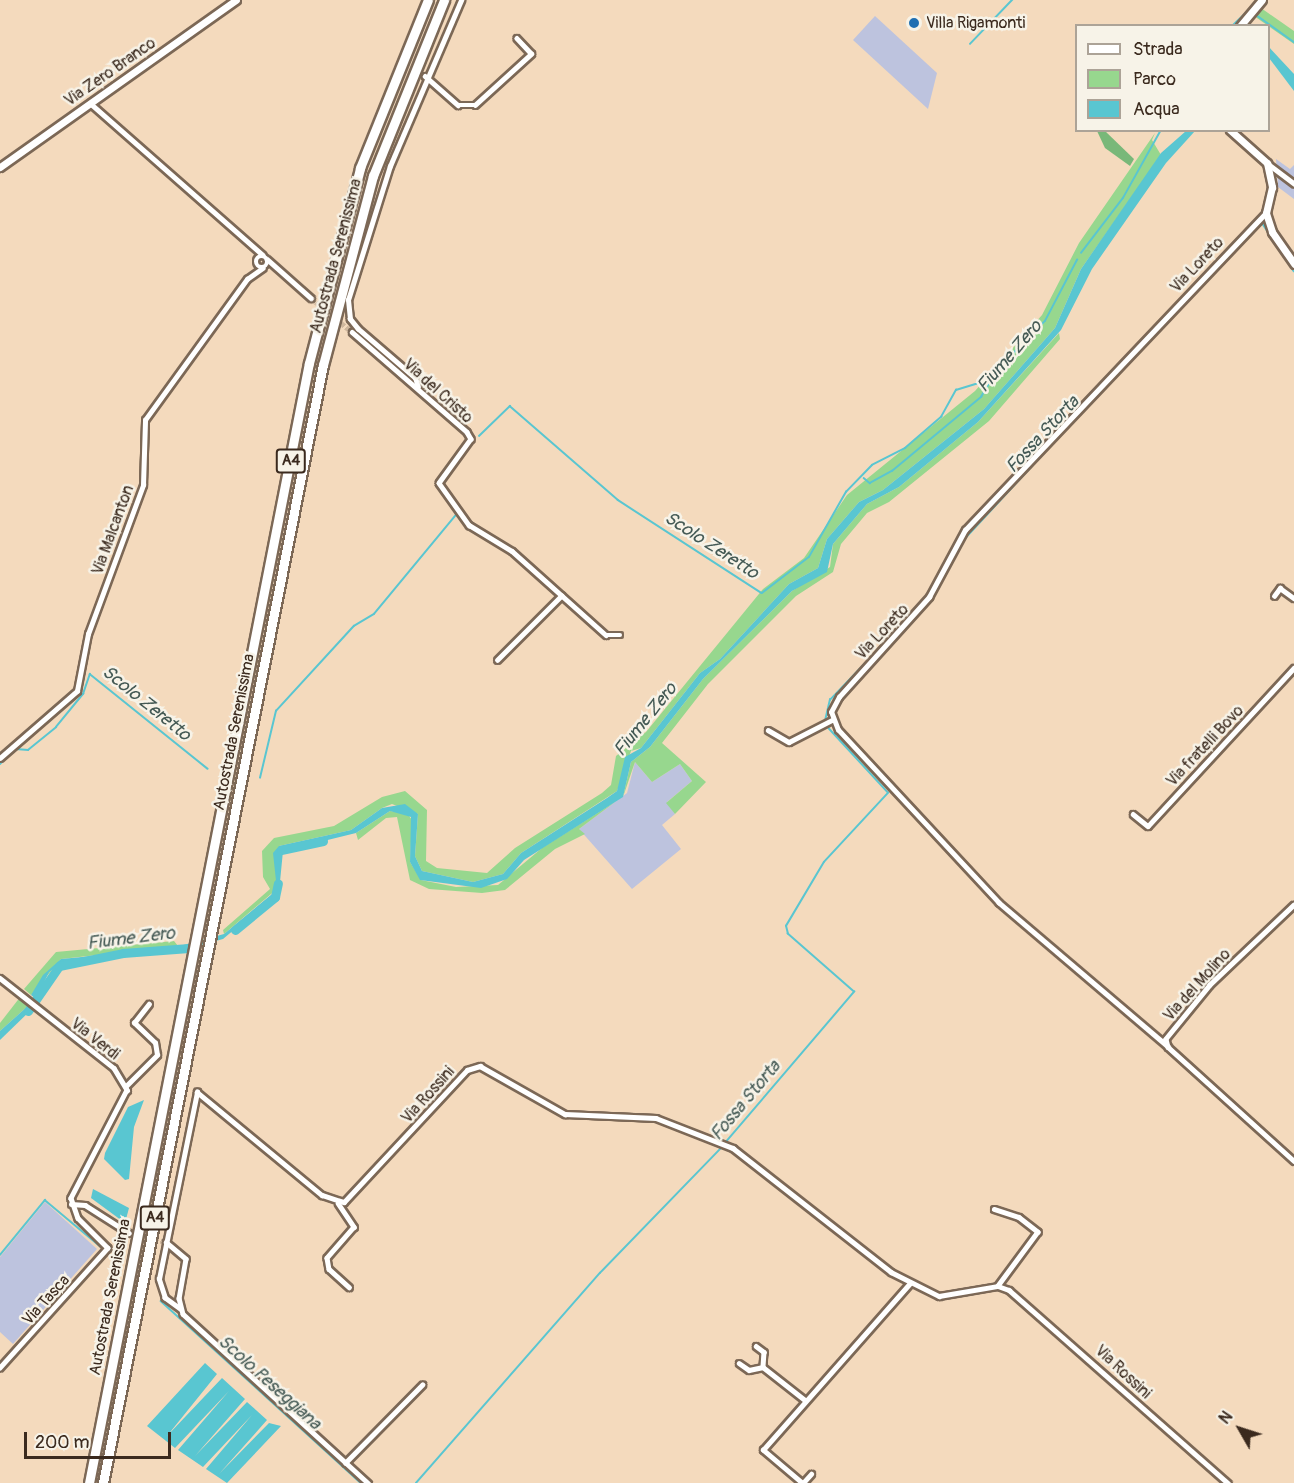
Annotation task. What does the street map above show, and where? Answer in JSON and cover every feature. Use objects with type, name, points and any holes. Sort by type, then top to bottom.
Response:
[{"type":"highway","name":"Autostrada Serenissima","points":[[89,1483],[336,248],[386,96],[428,0]]},
{"type":"highway","name":"Autostrada Serenissima","points":[[103,1483],[207,953],[349,254],[401,100],[444,0]]},
{"type":"main road","name":"Via Zero Branco","points":[[0,166],[236,0]]},
{"type":"main road","points":[[1241,24],[1262,0]]},
{"type":"main road","points":[[1232,132],[1267,163],[1272,187],[1266,213],[1272,232],[1294,264]]},
{"type":"street","points":[[419,388],[416,378],[358,329],[347,309],[386,178],[425,76],[461,0]]},
{"type":"street","points":[[425,76],[458,105],[475,105],[531,54],[517,39]]},
{"type":"street","points":[[90,103],[311,298]]},
{"type":"street","points":[[1267,163],[1294,183]]},
{"type":"street","name":"Via Loreto","points":[[832,720],[839,697],[920,608],[965,530],[1266,213]]},
{"type":"street","name":"Via Malcanton","points":[[0,758],[77,691],[88,634],[143,485],[145,420],[255,271],[254,250]]},
{"type":"street","points":[[264,268],[256,262],[265,257]]},
{"type":"street","points":[[264,268],[265,257]]},
{"type":"street","points":[[255,271],[274,267]]},
{"type":"street","name":"Via del Cristo","points":[[352,332],[419,388],[471,439],[441,476],[440,490],[469,525],[505,545],[606,635],[620,635]]},
{"type":"street","points":[[1274,596],[1280,588],[1294,598]]},
{"type":"street","points":[[497,660],[561,596]]},
{"type":"street","name":"Via fratelli Bovo","points":[[1133,814],[1148,826],[1294,668]]},
{"type":"street","points":[[768,730],[789,742],[832,720],[999,903],[1168,1047]]},
{"type":"street","name":"Via del Molino","points":[[1294,905],[1210,985],[1166,1040],[1168,1047],[1260,1134],[1294,1161]]},
{"type":"street","name":"Via Verdi","points":[[0,978],[114,1068],[126,1086]]},
{"type":"street","points":[[129,1233],[85,1205],[71,1204],[126,1099],[126,1086],[157,1055],[155,1043],[134,1023],[149,1004]]},
{"type":"street","name":"Via Rossini","points":[[338,1203],[351,1198],[473,1067],[487,1068],[565,1114],[656,1118],[723,1145],[757,1162],[844,1234],[910,1283],[947,1296],[998,1286],[1087,1354],[1228,1483]]},
{"type":"street","points":[[349,1287],[329,1269],[327,1258],[354,1227],[338,1203],[196,1092],[160,1271],[160,1291],[368,1483]]},
{"type":"street","name":"Via Tasca","points":[[0,1368],[108,1248],[71,1204]]},
{"type":"street","points":[[994,1209],[1019,1217],[1038,1232],[998,1286]]},
{"type":"street","points":[[844,1234],[849,1228]]},
{"type":"street","points":[[166,1242],[186,1259],[180,1309]]},
{"type":"street","points":[[811,1474],[802,1483],[763,1450],[910,1283]]},
{"type":"street","points":[[756,1346],[764,1352],[763,1367]]},
{"type":"street","points":[[739,1363],[749,1370],[763,1367],[806,1400]]},
{"type":"street","points":[[345,1463],[422,1385]]},
{"type":"shaded area","points":[[875,16],[937,73],[928,109],[853,40]]},
{"type":"shaded area","points":[[1276,159],[1290,169],[1294,165],[1294,199],[1278,187]]},
{"type":"shaded area","points":[[635,762],[652,782],[680,764],[692,781],[667,802],[675,814],[662,825],[681,849],[632,889],[579,829],[627,793]]},
{"type":"shaded area","points":[[45,1202],[97,1249],[13,1344],[0,1332],[0,1257]]},
{"type":"green space","points":[[1261,8],[1294,31],[1294,44],[1270,27],[1270,24],[1265,24],[1254,16]]},
{"type":"green space","points":[[1097,132],[1106,132],[1134,159],[1130,166],[1105,148]]},
{"type":"green space","points":[[1155,133],[1152,140],[1161,155],[1081,269],[1055,328],[984,409],[883,490],[859,502],[827,539],[818,568],[789,584],[720,659],[700,673],[641,748],[631,751],[617,791],[521,853],[503,874],[473,882],[422,871],[415,856],[418,814],[392,804],[382,808],[351,830],[279,846],[277,889],[224,934],[223,930],[270,889],[263,877],[262,851],[274,838],[334,826],[382,797],[405,791],[427,810],[426,861],[437,868],[487,873],[515,848],[602,793],[611,785],[616,756],[646,732],[763,589],[804,558],[847,495],[975,391],[1042,315],[1079,243]]},
{"type":"green space","points":[[1059,333],[1060,339],[989,421],[889,502],[867,513],[841,544],[833,572],[796,596],[708,684],[662,743],[706,782],[675,814],[666,803],[692,781],[680,764],[652,782],[635,762],[623,797],[631,762],[650,747],[703,679],[792,591],[830,567],[833,544],[867,504],[899,487],[978,422]]},
{"type":"green space","points":[[615,802],[579,829],[585,834],[555,849],[505,890],[482,893],[429,889],[410,880],[397,817],[386,818],[358,840],[356,833],[390,811],[407,813],[412,820],[410,862],[421,880],[456,887],[498,885],[542,848]]},
{"type":"green space","points":[[174,941],[178,946],[61,959],[31,995],[24,989],[56,952]]},
{"type":"green space","points":[[21,996],[29,1005],[0,1031],[0,1023]]},
{"type":"water","points":[[1270,48],[1294,74],[1294,91],[1270,59]]},
{"type":"water","points":[[1185,132],[1194,132],[1166,163],[1092,269],[1061,330],[978,422],[899,487],[867,504],[833,544],[827,572],[792,591],[703,679],[650,747],[631,762],[623,797],[524,860],[507,879],[481,888],[420,880],[410,862],[411,817],[390,811],[356,833],[283,851],[279,892],[223,939],[176,952],[62,963],[49,972],[36,999],[31,995],[43,975],[61,959],[169,949],[224,934],[277,890],[273,853],[279,846],[351,830],[382,808],[405,804],[418,814],[415,856],[422,871],[473,882],[503,874],[521,853],[617,791],[625,757],[641,748],[700,673],[720,659],[789,584],[818,568],[827,539],[859,502],[883,490],[984,409],[1055,328],[1081,269],[1161,153]]},
{"type":"water","points":[[29,1005],[33,1008],[0,1040],[0,1031]]},
{"type":"water","points":[[144,1100],[134,1127],[129,1179],[125,1180],[104,1159],[105,1153],[128,1107]]},
{"type":"water","points":[[93,1189],[129,1208],[125,1223],[91,1198]]},
{"type":"water","points":[[205,1363],[217,1374],[167,1436],[222,1378],[245,1399],[195,1456],[247,1402],[267,1420],[219,1474],[269,1423],[281,1426],[227,1483],[206,1469],[252,1415],[203,1467],[178,1450],[229,1391],[175,1448],[147,1426]]},
{"type":"waterway","points":[[970,44],[1012,0]]},
{"type":"waterway","name":"Scolo Zeretto","points":[[1234,24],[1248,11]]},
{"type":"waterway","name":"Scolo Zeretto","points":[[1255,14],[1269,24]]},
{"type":"waterway","name":"Scolo Zeretto","points":[[1270,25],[1294,42]]},
{"type":"waterway","name":"Scolo Zeretto","points":[[1081,253],[1123,198],[1160,132]]},
{"type":"waterway","name":"Fossa Storta","points":[[1261,221],[1294,271]]},
{"type":"waterway","name":"Scolo Zeretto","points":[[479,436],[510,406],[618,500],[762,593],[809,557],[846,492],[872,465],[905,448],[941,417],[956,390],[986,381],[1045,321],[1077,260]]},
{"type":"waterway","name":"Fossa Storta","points":[[961,543],[1155,333]]},
{"type":"waterway","points":[[864,478],[870,483],[892,471],[981,397],[996,372]]},
{"type":"waterway","name":"Scolo Zeretto","points":[[260,778],[276,711],[354,626],[374,614],[456,515]]},
{"type":"waterway","name":"Fossa Storta","points":[[919,611],[941,579]]},
{"type":"waterway","name":"Fossa Storta","points":[[825,721],[830,700],[915,611]]},
{"type":"waterway","name":"Scolo Zeretto","points":[[0,764],[16,749],[28,750],[56,727],[83,694],[90,674],[208,769]]},
{"type":"waterway","name":"Fossa Storta","points":[[725,1143],[854,992],[788,934],[786,926],[824,862],[888,793],[829,729]]},
{"type":"waterway","name":"Fiume Zero","points":[[281,850],[323,841]]},
{"type":"waterway","name":"Fiume Zero","points":[[235,930],[275,897],[278,883]]},
{"type":"waterway","name":"Fiume Zero","points":[[28,1011],[59,966],[123,953],[189,948]]},
{"type":"waterway","name":"Fossa Storta","points":[[416,1483],[600,1273],[722,1147]]},
{"type":"waterway","name":"Scolo Peseggiana","points":[[0,1255],[45,1200],[100,1246]]},
{"type":"waterway","name":"Scolo Peseggiana","points":[[161,1301],[361,1483]]},
{"type":"tunnel","points":[[311,298],[352,332]]},
{"type":"tunnel","points":[[129,1233],[166,1242]]},
{"type":"place","name":"Villa Rigamonti","points":[[914,23]]}]
